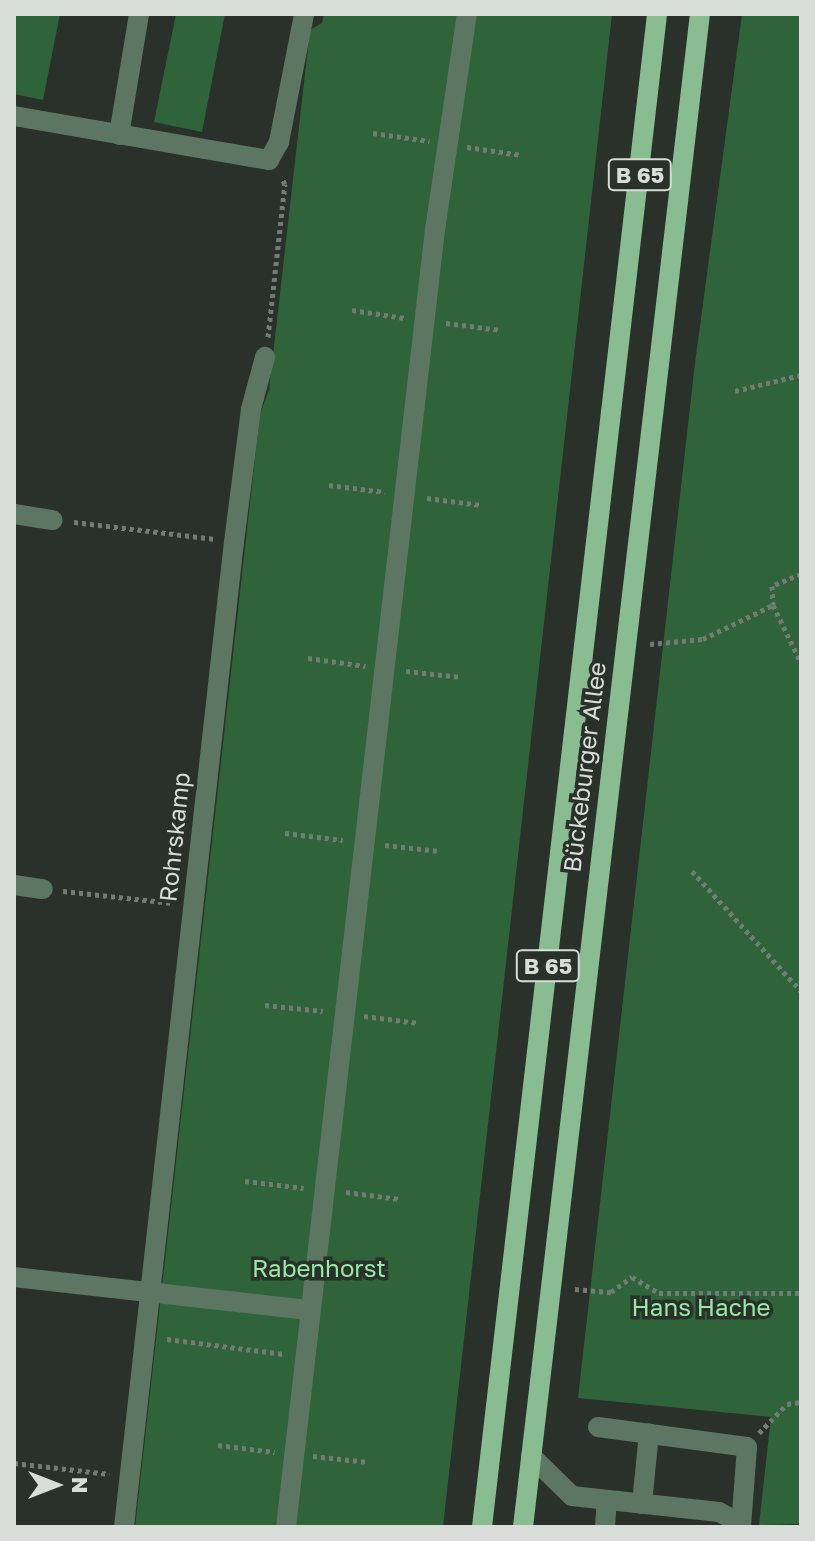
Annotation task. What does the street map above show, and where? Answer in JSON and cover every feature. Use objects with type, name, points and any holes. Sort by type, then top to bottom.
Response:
[{"type":"main road","name":"Bückeburger Allee","points":[[482,1527],[657,14]]},
{"type":"main road","name":"Bückeburger Allee","points":[[523,1527],[700,14]]},
{"type":"street","points":[[119,135],[139,14]]},
{"type":"street","points":[[14,116],[269,160],[279,142],[304,14]]},
{"type":"street","points":[[286,1527],[435,230],[467,14]]},
{"type":"street","name":"Rohrskamp","points":[[124,1527],[234,542],[251,409],[265,357]]},
{"type":"street","points":[[14,514],[53,520]]},
{"type":"street","points":[[14,885],[43,889]]},
{"type":"street","points":[[14,1277],[301,1309]]},
{"type":"street","points":[[598,1427],[747,1447],[739,1527]]},
{"type":"street","points":[[642,1504],[649,1433]]},
{"type":"street","points":[[531,1456],[572,1496],[719,1512],[734,1520],[739,1527]]},
{"type":"street","points":[[605,1527],[607,1500]]},
{"type":"path","points":[[265,357],[285,184],[269,160]]},
{"type":"path","points":[[735,391],[801,375]]},
{"type":"path","points":[[53,520],[234,542]]},
{"type":"path","points":[[801,574],[772,586],[773,605],[801,663]]},
{"type":"path","points":[[650,644],[703,639],[773,605]]},
{"type":"path","points":[[692,871],[801,991]]},
{"type":"path","points":[[43,889],[193,906]]},
{"type":"path","points":[[575,1289],[611,1292],[632,1277],[659,1293],[801,1293]]},
{"type":"path","points":[[147,1336],[304,1357]]},
{"type":"path","points":[[747,1447],[787,1404],[801,1402]]},
{"type":"path","points":[[14,1463],[130,1477]]},
{"type":"green space","points":[[14,14],[60,14],[43,100],[14,94]]},
{"type":"green space","points":[[176,14],[225,14],[202,132],[154,122]]},
{"type":"green space","name":"Rabenhorst","points":[[324,14],[612,14],[443,1527],[135,1527],[260,414],[269,390],[310,30],[322,23]]},
{"type":"green space","name":"Hans Hache","points":[[742,14],[801,14],[801,1524],[759,1525],[771,1417],[578,1398],[695,363]]}]
